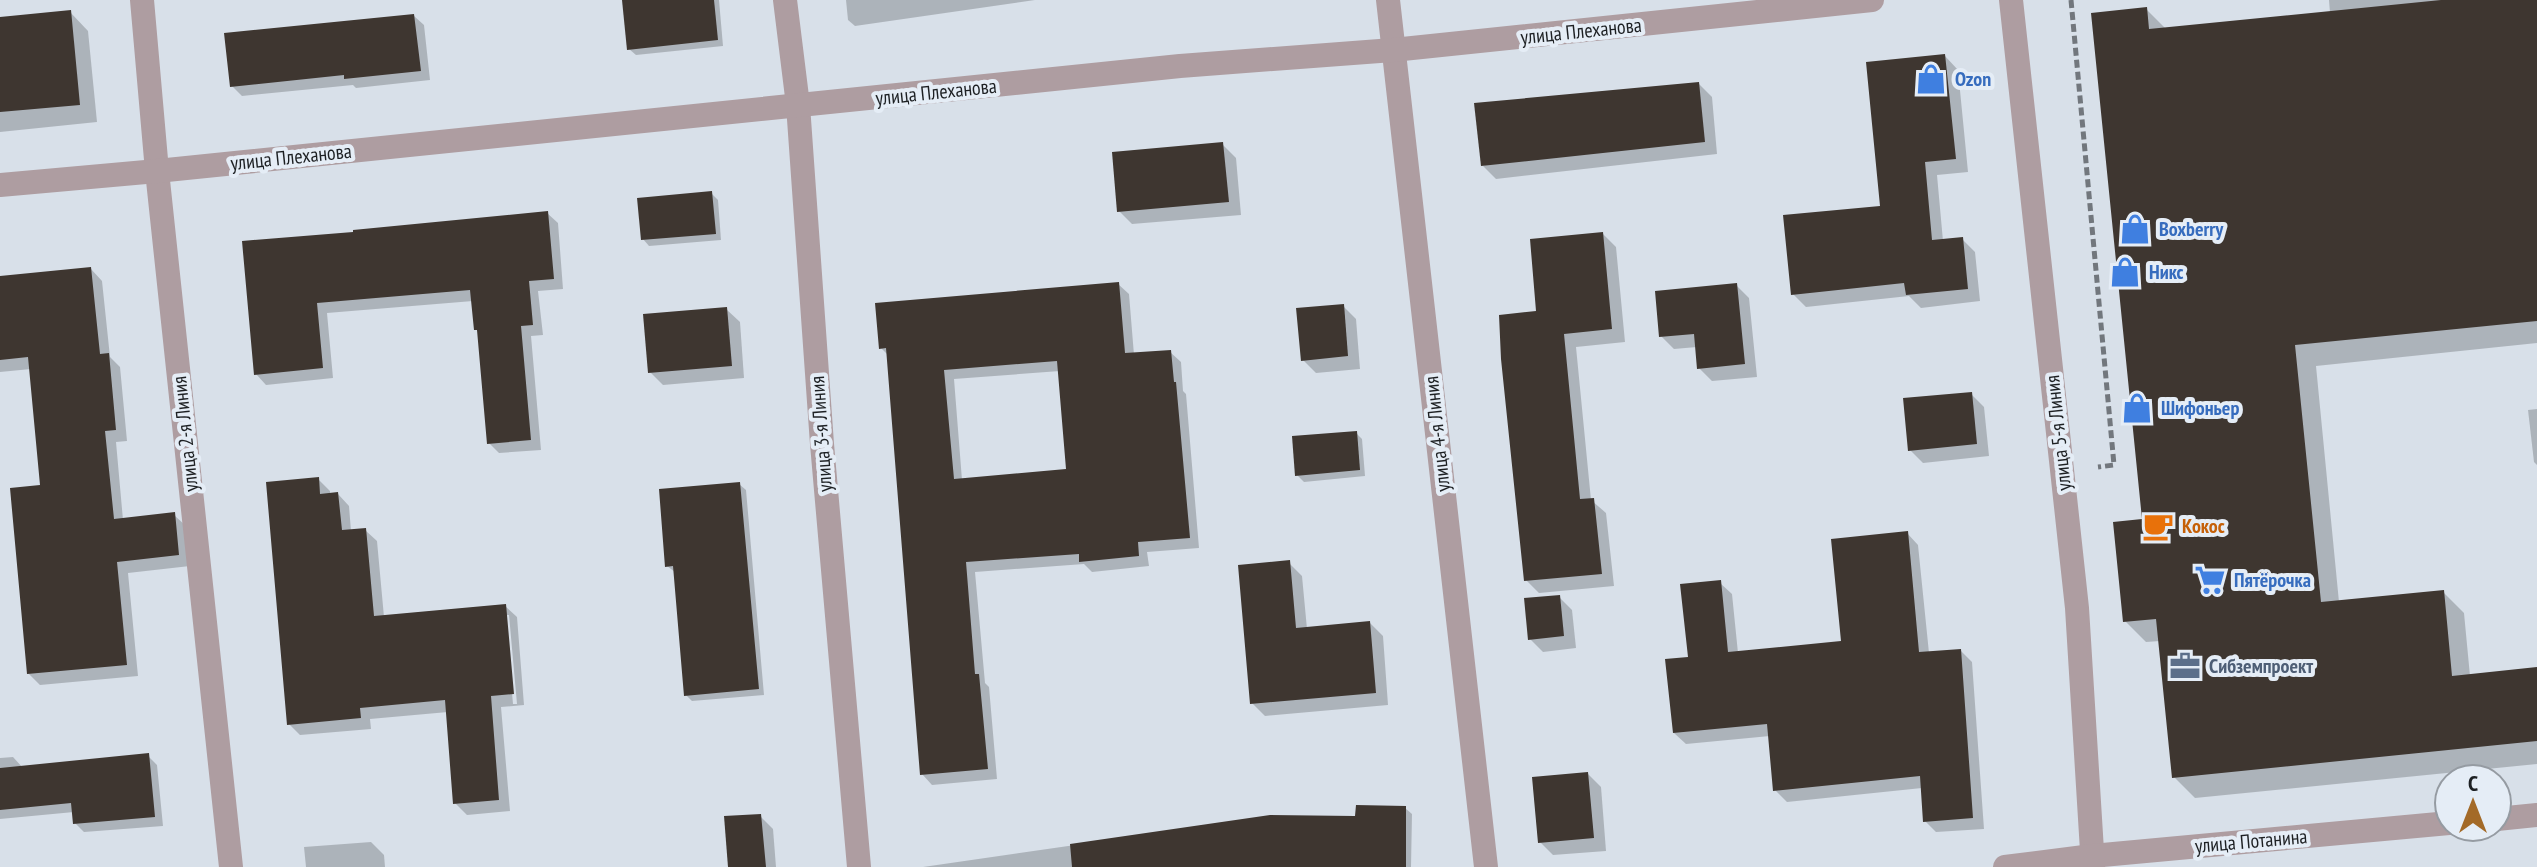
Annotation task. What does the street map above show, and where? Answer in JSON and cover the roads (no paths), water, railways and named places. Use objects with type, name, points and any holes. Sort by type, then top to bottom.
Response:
[{"type":"street","name":"улица 2-я Линия","points":[[142,0],[157,171],[231,867]]},
{"type":"street","name":"улица 3-я Линия","points":[[785,0],[798,105],[822,444],[859,867]]},
{"type":"street","name":"улица 4-я Линия","points":[[1388,0],[1486,867]]},
{"type":"street","name":"улица Плеханова","points":[[0,185],[1180,66],[1393,50],[1872,0]]},
{"type":"street","name":"улица 5-я Линия","points":[[2011,0],[2077,608],[2092,862]]},
{"type":"street","points":[[2513,817],[2537,815]]},
{"type":"street","name":"улица Потанина","points":[[2005,867],[2092,862],[2433,825]]},
{"type":"place","name":"Ozon","points":[[1931,79]]},
{"type":"place","name":"Boxberry","points":[[2135,229]]},
{"type":"place","name":"Никс","points":[[2125,272]]},
{"type":"place","name":"Шифоньер","points":[[2137,408]]},
{"type":"place","name":"Кокос","points":[[2158,526]]},
{"type":"place","name":"Пятёрочка","points":[[2210,580]]},
{"type":"place","name":"Сибземпроект","points":[[2185,666]]}]
